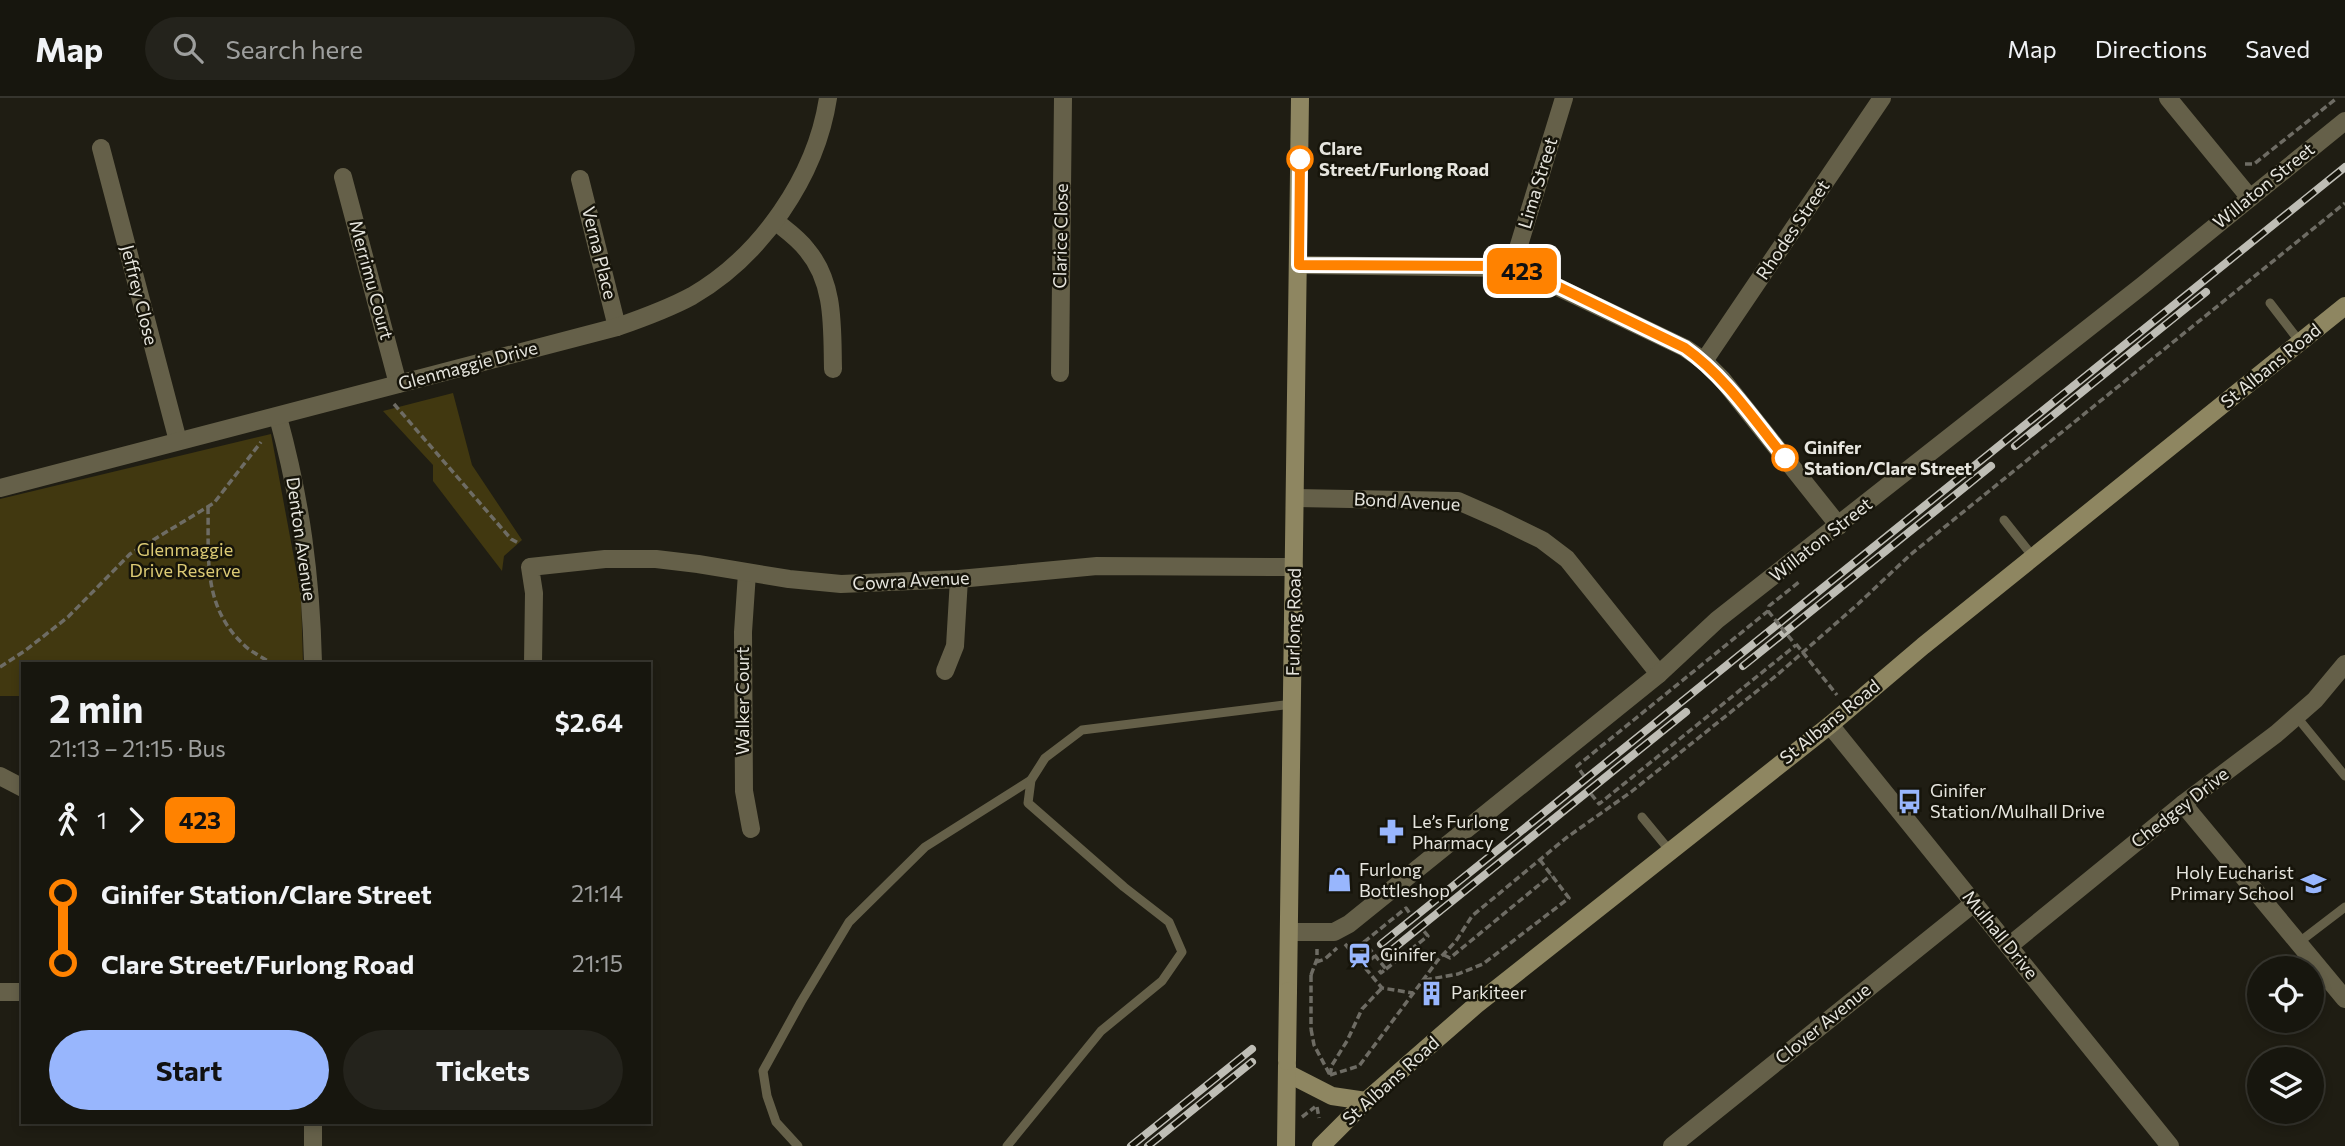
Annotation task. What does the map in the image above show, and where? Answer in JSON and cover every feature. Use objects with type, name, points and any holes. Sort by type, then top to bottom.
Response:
[{"type":"main road","name":"Furlong Road","points":[[1286,1146],[1300,98]]},
{"type":"main road","name":"St Albans Road","points":[[1321,1146],[1366,1101],[1476,1005],[1830,725],[2344,309]]},
{"type":"main road","points":[[1287,1068],[1319,1098],[1332,1096],[1366,1101]]},
{"type":"street","name":"Glenmaggie Drive","points":[[0,488],[617,327],[658,313],[693,295],[724,273],[775,221],[804,174],[816,146],[828,98]]},
{"type":"street","name":"Clarice Close","points":[[1060,373],[1063,98]]},
{"type":"street","name":"Lima Street","points":[[1512,268],[1564,98]]},
{"type":"street","name":"Rhodes Street","points":[[1704,361],[1882,98]]},
{"type":"street","points":[[2168,98],[2249,198]]},
{"type":"street","name":"Willaton Street","points":[[1289,932],[1334,932],[1349,924],[1659,674],[1717,620],[1839,526],[2345,121]]},
{"type":"street","name":"Jeffrey Close","points":[[102,148],[178,441]]},
{"type":"street","name":"Merrimu Court","points":[[343,177],[398,384]]},
{"type":"street","name":"Verna Place","points":[[580,178],[617,327]]},
{"type":"street","points":[[775,221],[807,250],[820,269],[828,291],[832,316],[833,369]]},
{"type":"street","points":[[1299,265],[1512,268],[1528,272],[1673,342],[1704,361],[1722,379],[1839,526]]},
{"type":"street","name":"Denton Avenue","points":[[278,417],[297,493],[307,558],[312,604],[313,662]]},
{"type":"street","name":"Bond Avenue","points":[[1296,498],[1458,501],[1499,519],[1542,540],[1567,559],[1659,674]]},
{"type":"street","name":"Cowra Avenue","points":[[533,662],[534,593],[530,567],[605,559],[656,559],[841,584],[959,579],[1097,566],[1294,567]]},
{"type":"street","name":"Walker Court","points":[[747,573],[743,632],[744,791],[751,829]]},
{"type":"street","points":[[945,671],[955,646],[959,579]]},
{"type":"street","name":"Chedgey Drive","points":[[2009,946],[2315,701],[2345,664]]},
{"type":"street","name":"Mulhall Drive","points":[[1830,725],[2170,1146]]},
{"type":"street","points":[[0,776],[21,787]]},
{"type":"street","points":[[2183,804],[2345,999]]},
{"type":"street","name":"Clover Avenue","points":[[1672,1146],[1974,903]]},
{"type":"street","points":[[0,992],[21,992]]},
{"type":"street","points":[[313,1124],[313,1146]]},
{"type":"lane","points":[[2270,303],[2300,342]]},
{"type":"lane","points":[[2004,520],[2034,558]]},
{"type":"lane","points":[[1007,1146],[1101,1031],[1162,981],[1182,952],[1169,922],[1124,887],[1028,803],[1031,780],[1045,758],[1082,730],[1292,704]]},
{"type":"lane","points":[[2297,716],[2345,776]]},
{"type":"lane","points":[[798,1146],[776,1122],[766,1096],[763,1071],[800,1002],[849,922],[925,847],[1031,780]]},
{"type":"lane","points":[[1642,817],[1670,851]]},
{"type":"lane","points":[[2298,943],[2345,907]]},
{"type":"path","points":[[2245,164],[2255,164],[2337,98]]},
{"type":"path","points":[[1330,1075],[1359,1066],[1413,993],[1456,942],[1472,916],[1566,838],[1631,792],[1777,675],[1910,555],[2345,203]]},
{"type":"path","points":[[394,404],[511,538],[520,544]]},
{"type":"path","points":[[0,667],[68,617],[130,554],[214,503],[261,442]]},
{"type":"path","points":[[208,507],[208,578],[219,614],[244,645],[270,662]]},
{"type":"path","points":[[1584,776],[1577,766],[1580,763],[1768,611],[1769,606],[1799,582]]},
{"type":"path","points":[[1768,611],[1847,709]]},
{"type":"path","points":[[1591,794],[1599,804],[1795,644]]},
{"type":"path","points":[[1770,665],[1777,675]]},
{"type":"path","points":[[1423,981],[1458,974],[1483,964],[1569,898],[1540,860]]},
{"type":"path","points":[[1443,955],[1450,958],[1551,875]]},
{"type":"path","points":[[1364,953],[1359,946],[1406,908],[1411,915]]},
{"type":"path","points":[[1377,968],[1381,973],[1428,936],[1423,930]]},
{"type":"path","points":[[1344,942],[1382,988],[1413,993]]},
{"type":"path","points":[[1364,942],[1386,969]]},
{"type":"path","points":[[1317,943],[1317,959],[1311,975],[1311,1029],[1314,1045],[1330,1075]]},
{"type":"path","points":[[1363,966],[1375,955]]},
{"type":"path","points":[[1310,1111],[1319,1098],[1332,1065],[1362,1009],[1382,988]]},
{"type":"path","points":[[1319,1098],[1319,1118]]},
{"type":"green space","points":[[453,393],[472,465],[522,540],[504,556],[502,571],[433,481],[433,465],[383,411]]},
{"type":"green space","name":"Glenmaggie Drive Reserve","points":[[271,434],[301,596],[303,662],[21,662],[21,696],[0,696],[0,499]]},
{"type":"railway","points":[[1381,944],[2345,167]]},
{"type":"railway","points":[[2015,446],[2206,292]]},
{"type":"railway","points":[[1743,666],[1991,466]]},
{"type":"railway","points":[[1388,953],[1686,712]]},
{"type":"railway","points":[[1131,1146],[1252,1049]]},
{"type":"railway","points":[[1148,1146],[1252,1062]]},
{"type":"bus line","name":"423","points":[[1300,159],[1299,265],[1499,266],[1528,272],[1685,348],[1704,361],[1722,379],[1785,458]]},
{"type":"place","name":"Clare Street/Furlong Road","points":[[1300,159]]},
{"type":"place","name":"Ginifer Station/Clare Street","points":[[1785,458]]},
{"type":"place","name":"Ginifer Station/Mulhall Drive","points":[[1910,801]]},
{"type":"place","name":"Le’s Furlong Pharmacy","points":[[1392,832]]},
{"type":"place","name":"Furlong Bottleshop","points":[[1339,880]]},
{"type":"place","name":"Holy Eucharist Primary School","points":[[2314,883]]},
{"type":"place","name":"Ginifer","points":[[1360,955]]},
{"type":"place","name":"Parkiteer","points":[[1431,993]]}]
